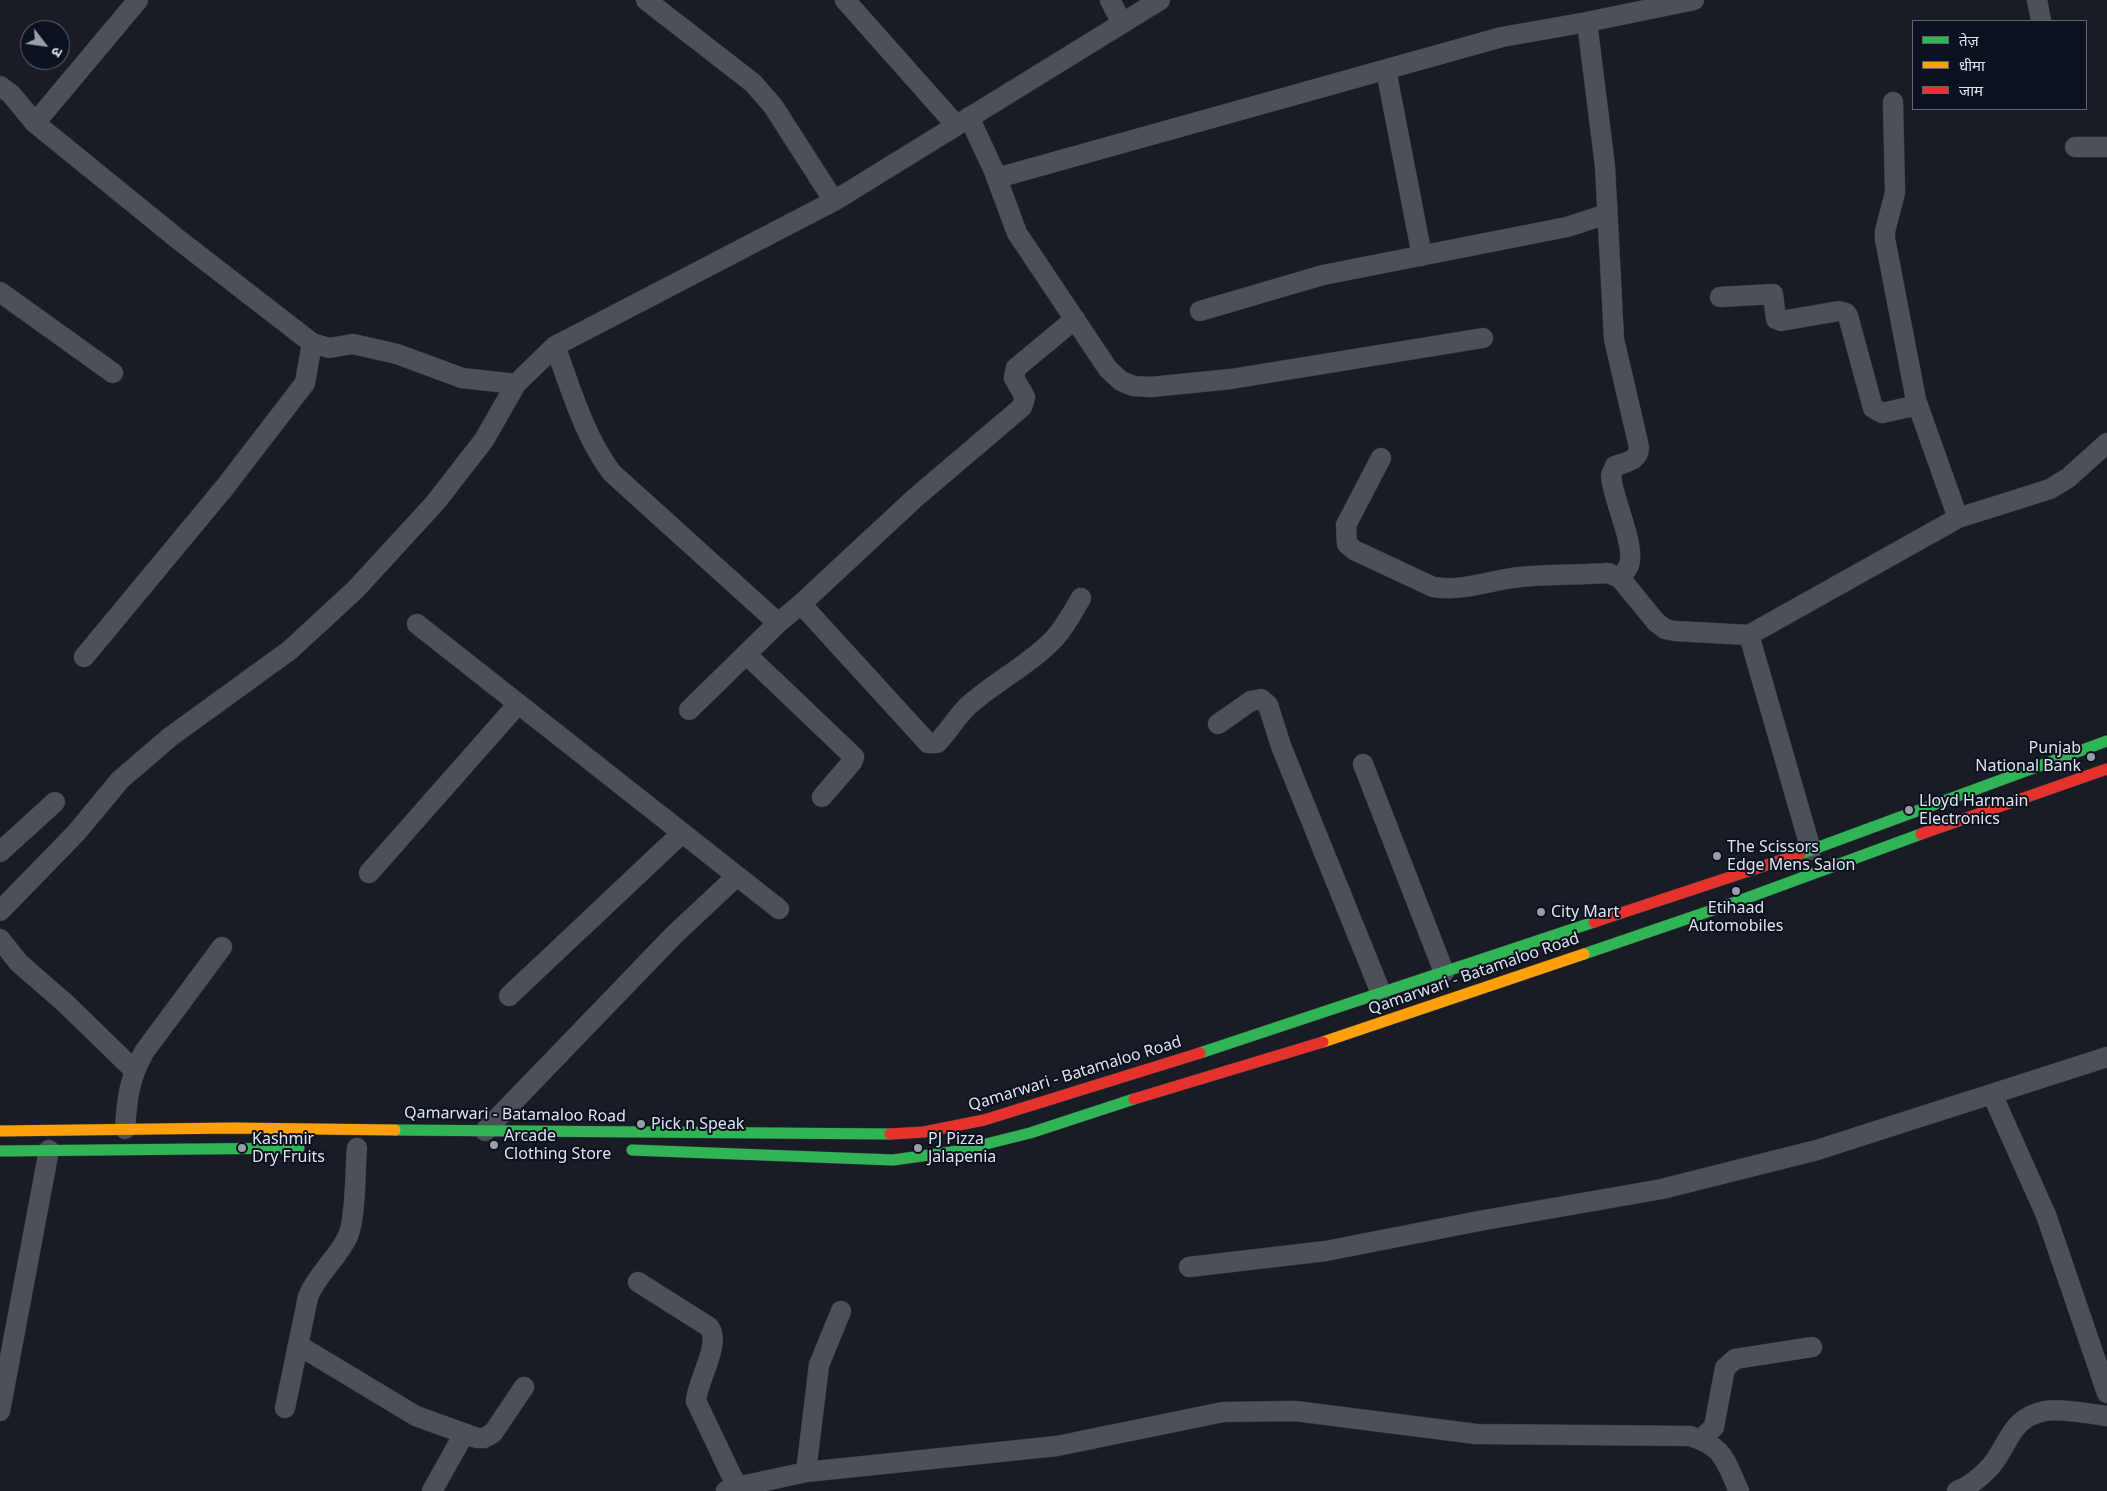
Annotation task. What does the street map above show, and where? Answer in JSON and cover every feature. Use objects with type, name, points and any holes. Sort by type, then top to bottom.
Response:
[{"type":"main road","name":"Qamarwari - Batamaloo Road","points":[[0,1131],[125,1129],[860,1134],[924,1132],[984,1120],[1052,1100],[1381,993],[1811,850],[2107,741]]},
{"type":"main road","name":"Qamarwari - Batamaloo Road","points":[[618,1150],[893,1160],[958,1151],[1030,1133],[1093,1111],[1362,1030],[1736,902],[1989,809],[2107,769]]},
{"type":"main road","points":[[0,1150],[310,1148]]},
{"type":"street","points":[[35,123],[138,0]]},
{"type":"street","points":[[646,0],[753,84],[773,106],[834,201]]},
{"type":"street","points":[[845,0],[963,121],[997,178],[1017,233],[1108,369],[1121,382],[1132,386],[1151,387],[1231,379],[1483,338]]},
{"type":"street","points":[[1110,0],[1122,23]]},
{"type":"street","points":[[0,911],[76,833],[120,780],[170,737],[290,650],[356,589],[435,503],[484,440],[516,384],[555,346],[834,201],[1160,0]]},
{"type":"street","points":[[997,178],[1502,37],[1694,0]]},
{"type":"street","points":[[2037,0],[2041,20]]},
{"type":"street","points":[[1587,22],[1605,166],[1614,338],[1638,447],[1636,458],[1615,466],[1610,475],[1630,557],[1630,563],[1620,578]]},
{"type":"street","points":[[1386,70],[1422,256]]},
{"type":"street","points":[[4,95],[35,123],[178,240],[312,343],[329,348],[353,344],[397,354],[462,378],[516,384]]},
{"type":"street","points":[[1893,102],[1895,193],[1885,230],[1885,239],[1918,404],[1958,518]]},
{"type":"street","points":[[2075,147],[2107,146]]},
{"type":"street","points":[[1200,311],[1324,275],[1566,227],[1608,214]]},
{"type":"street","points":[[0,292],[113,373]]},
{"type":"street","points":[[1720,297],[1773,294],[1776,319],[1781,321],[1839,311],[1844,312],[1848,316],[1873,408],[1882,413],[1918,404]]},
{"type":"street","points":[[689,710],[746,654],[915,498],[1022,407],[1025,397],[1014,378],[1016,368],[1075,319]]},
{"type":"street","points":[[84,657],[225,487],[305,382],[312,343]]},
{"type":"street","points":[[555,346],[584,424],[601,459],[612,473],[778,624]]},
{"type":"street","points":[[1381,458],[1346,525],[1348,544],[1354,550],[1433,587],[1446,589],[1461,589],[1519,577],[1608,573],[1620,578],[1656,622],[1666,628],[1675,631],[1749,635],[1958,518],[2050,489],[2068,478],[2107,444]]},
{"type":"street","points":[[801,604],[922,738],[928,744],[933,744],[942,738],[969,706],[1032,658],[1054,638],[1081,598]]},
{"type":"street","points":[[417,624],[779,909]]},
{"type":"street","points":[[1749,635],[1811,850]]},
{"type":"street","points":[[746,654],[854,757],[852,762],[822,797]]},
{"type":"street","points":[[1218,724],[1251,701],[1261,699],[1268,705],[1281,746],[1381,993]]},
{"type":"street","points":[[369,873],[518,704]]},
{"type":"street","points":[[1363,764],[1444,972]]},
{"type":"street","points":[[0,852],[55,802]]},
{"type":"street","points":[[509,996],[682,833]]},
{"type":"street","points":[[486,1131],[675,934],[737,876]]},
{"type":"street","points":[[0,939],[19,963],[65,1003],[134,1070]]},
{"type":"street","points":[[125,1129],[128,1094],[134,1070],[144,1052],[222,947]]},
{"type":"street","points":[[1189,1267],[1326,1251],[1479,1221],[1662,1189],[1817,1150],[2107,1057]]},
{"type":"street","points":[[1992,1094],[2046,1215],[2107,1393]]},
{"type":"street","points":[[285,1408],[312,1288],[342,1247],[352,1227],[357,1148]]},
{"type":"street","points":[[0,1411],[49,1150]]},
{"type":"street","points":[[638,1282],[709,1327],[713,1334],[712,1348],[696,1390],[696,1401],[731,1489],[806,1472],[1056,1446],[1223,1412],[1295,1411],[1476,1434],[1690,1436],[1710,1443],[1721,1453],[1738,1491]]},
{"type":"street","points":[[806,1472],[819,1365],[840,1311]]},
{"type":"street","points":[[298,1345],[416,1416],[464,1434],[484,1438],[493,1433],[524,1387]]},
{"type":"street","points":[[1701,1439],[1714,1427],[1727,1364],[1735,1359],[1812,1347]]},
{"type":"street","points":[[1957,1491],[1979,1478],[1991,1465],[2014,1427],[2030,1415],[2048,1410],[2107,1416]]},
{"type":"street","points":[[432,1491],[464,1434]]},
{"type":"traffic: fast","points":[[1800,854],[2107,741]]},
{"type":"traffic: fast","points":[[1584,954],[1736,902],[1921,834]]},
{"type":"traffic: fast","points":[[1200,1053],[1594,922]]},
{"type":"traffic: fast","points":[[632,1150],[893,1160],[958,1151],[1030,1133],[1134,1099]]},
{"type":"traffic: fast","points":[[395,1130],[890,1134]]},
{"type":"traffic: fast","points":[[0,1151],[299,1148]]},
{"type":"traffic: slow","points":[[1323,1042],[1584,954]]},
{"type":"traffic: slow","points":[[0,1131],[233,1128],[395,1130]]},
{"type":"traffic: jam","points":[[1921,834],[2107,769]]},
{"type":"traffic: jam","points":[[1594,922],[1800,854]]},
{"type":"traffic: jam","points":[[1134,1099],[1323,1042]]},
{"type":"traffic: jam","points":[[890,1134],[924,1132],[984,1120],[1200,1053]]},
{"type":"place","name":"Punjab National Bank","points":[[2091,757]]},
{"type":"place","name":"Lloyd Harmain Electronics","points":[[1909,810]]},
{"type":"place","name":"The Scissors Edge Mens Salon","points":[[1717,856]]},
{"type":"place","name":"Etihaad Automobiles","points":[[1736,891]]},
{"type":"place","name":"City Mart","points":[[1541,912]]},
{"type":"place","name":"Pick n Speak","points":[[641,1124]]},
{"type":"place","name":"Arcade Clothing Store","points":[[494,1145]]},
{"type":"place","name":"Kashmir Dry Fruits","points":[[242,1148]]},
{"type":"place","name":"PJ Pizza Jalapenia","points":[[918,1148]]}]
